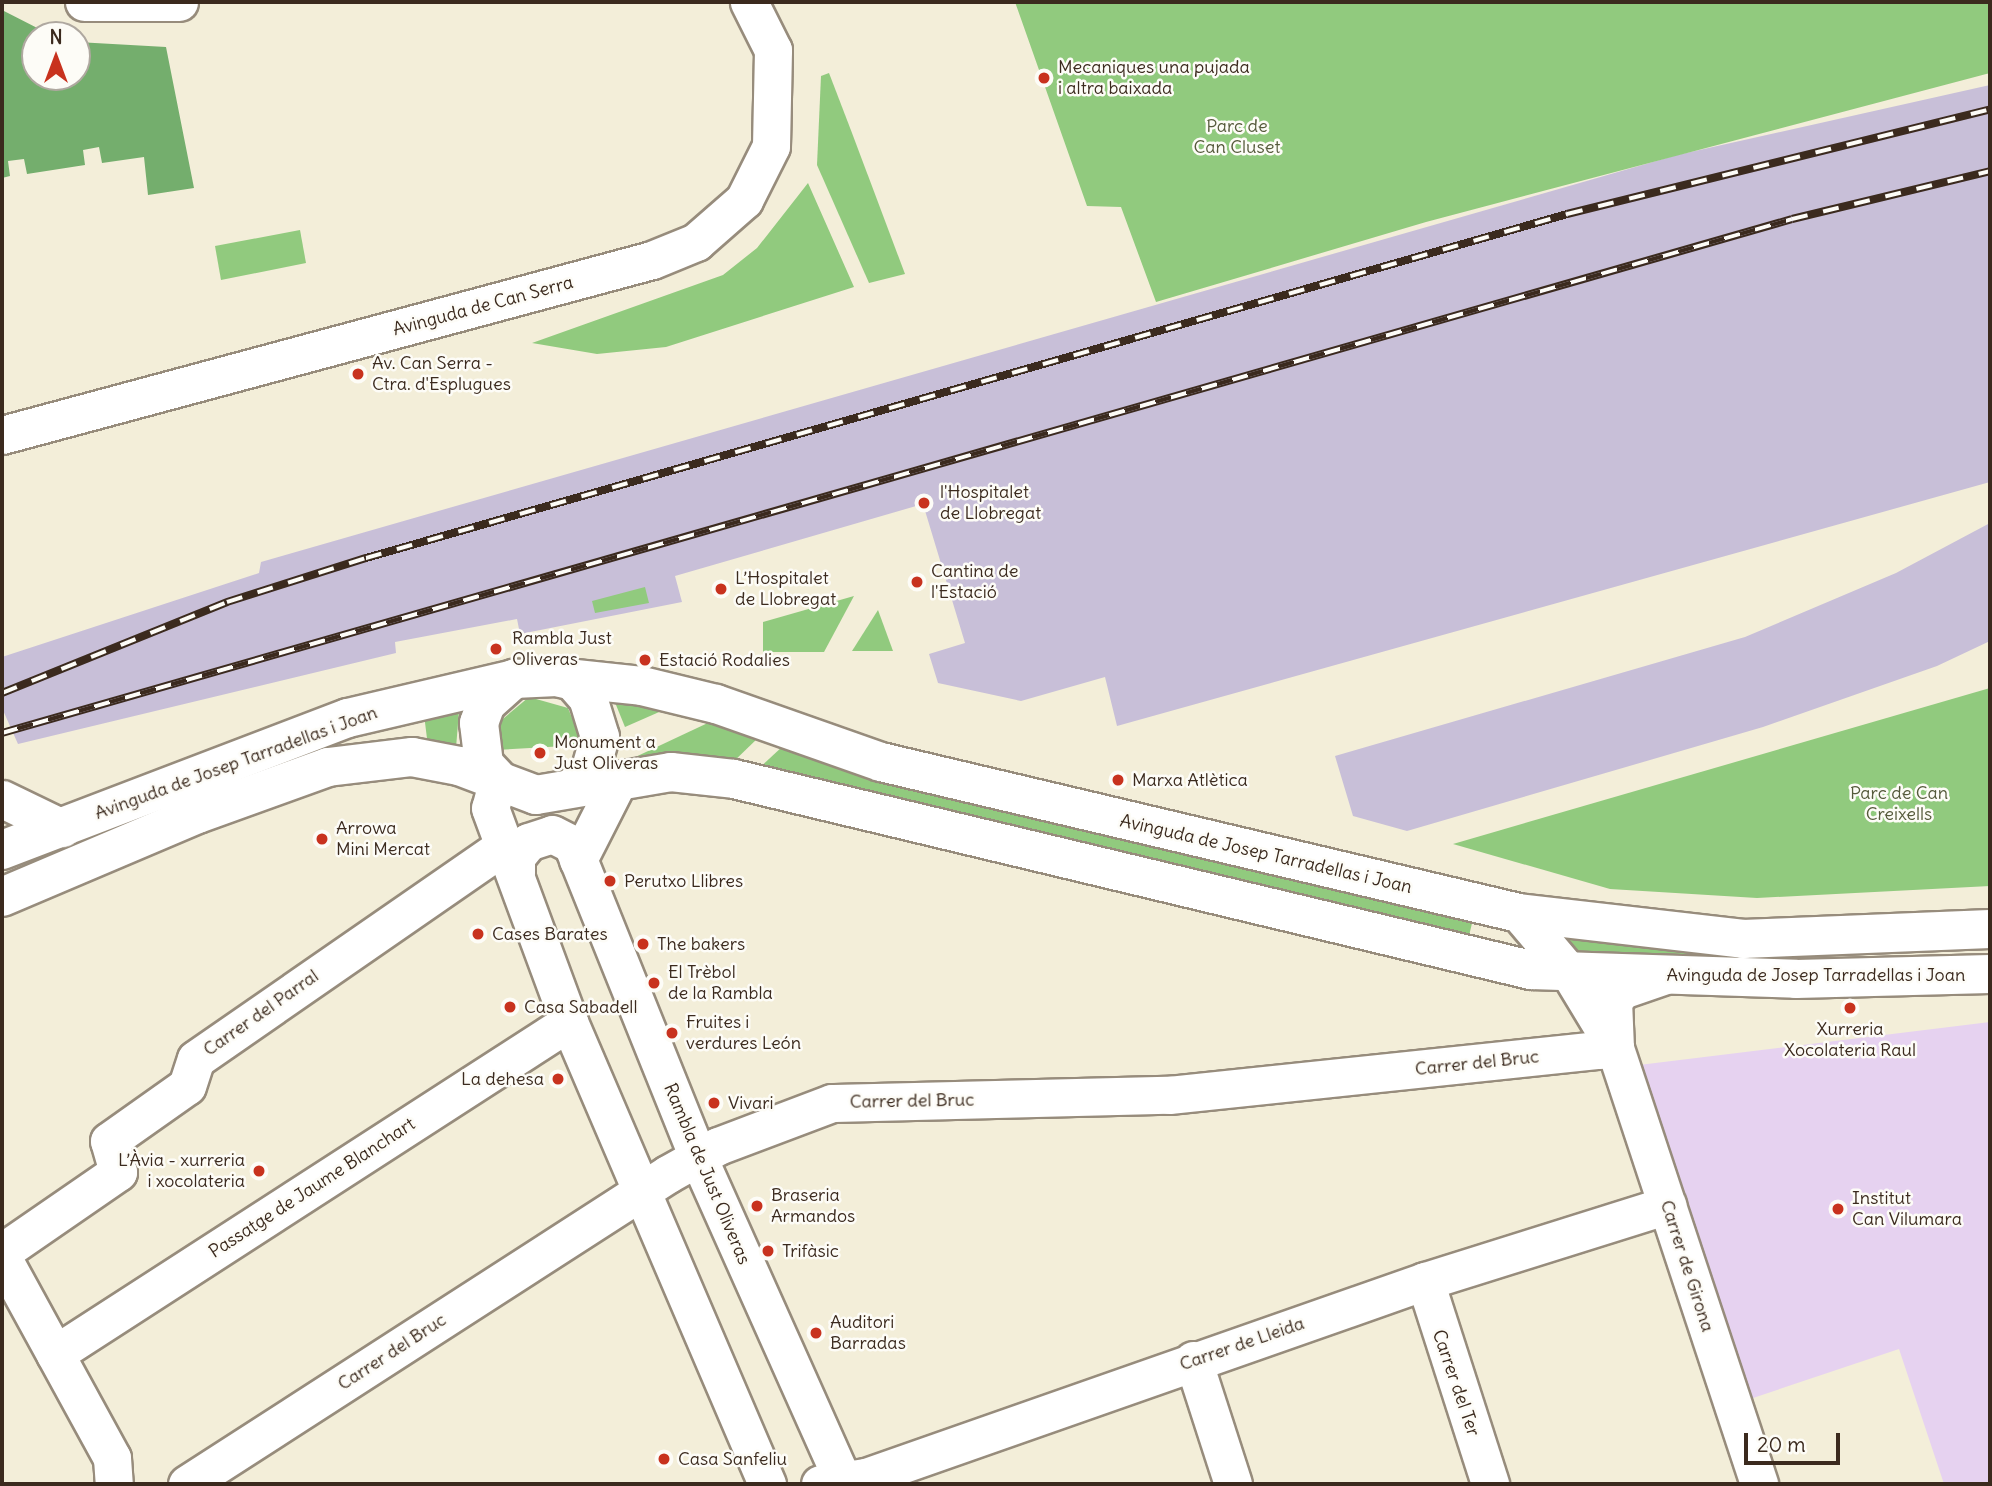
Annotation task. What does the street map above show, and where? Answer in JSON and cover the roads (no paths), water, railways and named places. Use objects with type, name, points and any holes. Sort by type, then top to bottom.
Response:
[{"type":"street","points":[[84,2],[179,2]]},
{"type":"street","name":"Avinguda de Can Serra","points":[[2,435],[639,264],[696,242],[744,200],[771,146],[773,50],[749,2]]},
{"type":"street","points":[[557,677],[573,681],[589,698],[600,737],[590,772],[574,786]]},
{"type":"street","name":"Avinguda de Josep Tarradellas i Joan","points":[[2,850],[348,718],[514,679],[557,677],[692,698],[881,762],[1519,913],[1743,939],[1990,929]]},
{"type":"street","points":[[514,679],[486,704],[479,723],[484,764],[498,779],[490,808],[569,1022],[638,1192],[767,1484]]},
{"type":"street","name":"Avinguda de Josep Tarradellas i Joan","points":[[2,897],[198,814],[328,767],[412,757],[498,779],[536,795],[574,786],[671,772],[734,779],[1531,970],[1663,976],[1990,974]]},
{"type":"street","points":[[578,860],[618,781]]},
{"type":"street","points":[[2,799],[62,828]]},
{"type":"street","name":"Rambla de Just Oliveras","points":[[507,856],[540,836],[565,838],[578,860],[698,1157],[835,1482]]},
{"type":"street","name":"Carrer del Parral","points":[[2,1254],[118,1172],[109,1141],[187,1086],[196,1059],[507,856]]},
{"type":"street","name":"Carrer de Girona","points":[[1519,913],[1569,972],[1615,1048],[1759,1484]]},
{"type":"street","name":"Carrer de Girona","points":[[1615,1048],[1612,1001],[1622,990],[1663,976]]},
{"type":"street","name":"Passatge de Jaume Blanchart","points":[[55,1354],[569,1022]]},
{"type":"street","name":"Carrer del Bruc","points":[[187,1484],[638,1192],[698,1157],[832,1103],[866,1099],[1157,1096],[1615,1048]]},
{"type":"street","name":"Carrer de Lleida","points":[[835,1482],[866,1477],[1424,1281],[1667,1205]]},
{"type":"street","points":[[2,1254],[112,1458],[114,1484]]},
{"type":"street","name":"Carrer del Ter","points":[[1424,1281],[1490,1484]]},
{"type":"street","points":[[1193,1360],[1233,1484]]},
{"type":"railway","points":[[2,693],[227,602],[366,558],[1567,214],[1990,109]]},
{"type":"railway","points":[[2,733],[1792,219],[1990,171]]},
{"type":"place","name":"Mecaniques una pujada i altra baixada","points":[[1044,78]]},
{"type":"place","name":"Av. Can Serra - Ctra. d'Esplugues","points":[[358,374]]},
{"type":"place","name":"l'Hospitalet de Llobregat","points":[[924,503]]},
{"type":"place","name":"Cantina de l'Estació","points":[[917,582]]},
{"type":"place","name":"L’Hospitalet de Llobregat","points":[[721,589]]},
{"type":"place","name":"Rambla Just Oliveras","points":[[496,649]]},
{"type":"place","name":"Estació Rodalies","points":[[645,660]]},
{"type":"place","name":"Monument a Just Oliveras","points":[[540,753]]},
{"type":"place","name":"Marxa Atlètica","points":[[1118,780]]},
{"type":"place","name":"Arrowa Mini Mercat","points":[[322,839]]},
{"type":"place","name":"Perutxo Llibres","points":[[610,881]]},
{"type":"place","name":"Cases Barates","points":[[478,934]]},
{"type":"place","name":"The bakers","points":[[643,944]]},
{"type":"place","name":"El Trèbol de la Rambla","points":[[654,983]]},
{"type":"place","name":"Casa Sabadell","points":[[510,1007]]},
{"type":"place","name":"Xurreria Xocolateria Raul","points":[[1850,1008]]},
{"type":"place","name":"Fruites i verdures León","points":[[672,1033]]},
{"type":"place","name":"La dehesa","points":[[558,1079]]},
{"type":"place","name":"Vivari","points":[[714,1103]]},
{"type":"place","name":"L’Àvia - xurreria i xocolateria","points":[[259,1171]]},
{"type":"place","name":"Braseria Armandos","points":[[757,1206]]},
{"type":"place","name":"Institut Can Vilumara","points":[[1838,1209]]},
{"type":"place","name":"Trifàsic","points":[[768,1251]]},
{"type":"place","name":"Auditori Barradas","points":[[816,1333]]},
{"type":"place","name":"Casa Sanfeliu","points":[[664,1459]]},
{"type":"park label","name":"Parc de Can Cluset","points":[[1237,137]]},
{"type":"park label","name":"Parc de Can Creixells","points":[[1899,804]]}]
